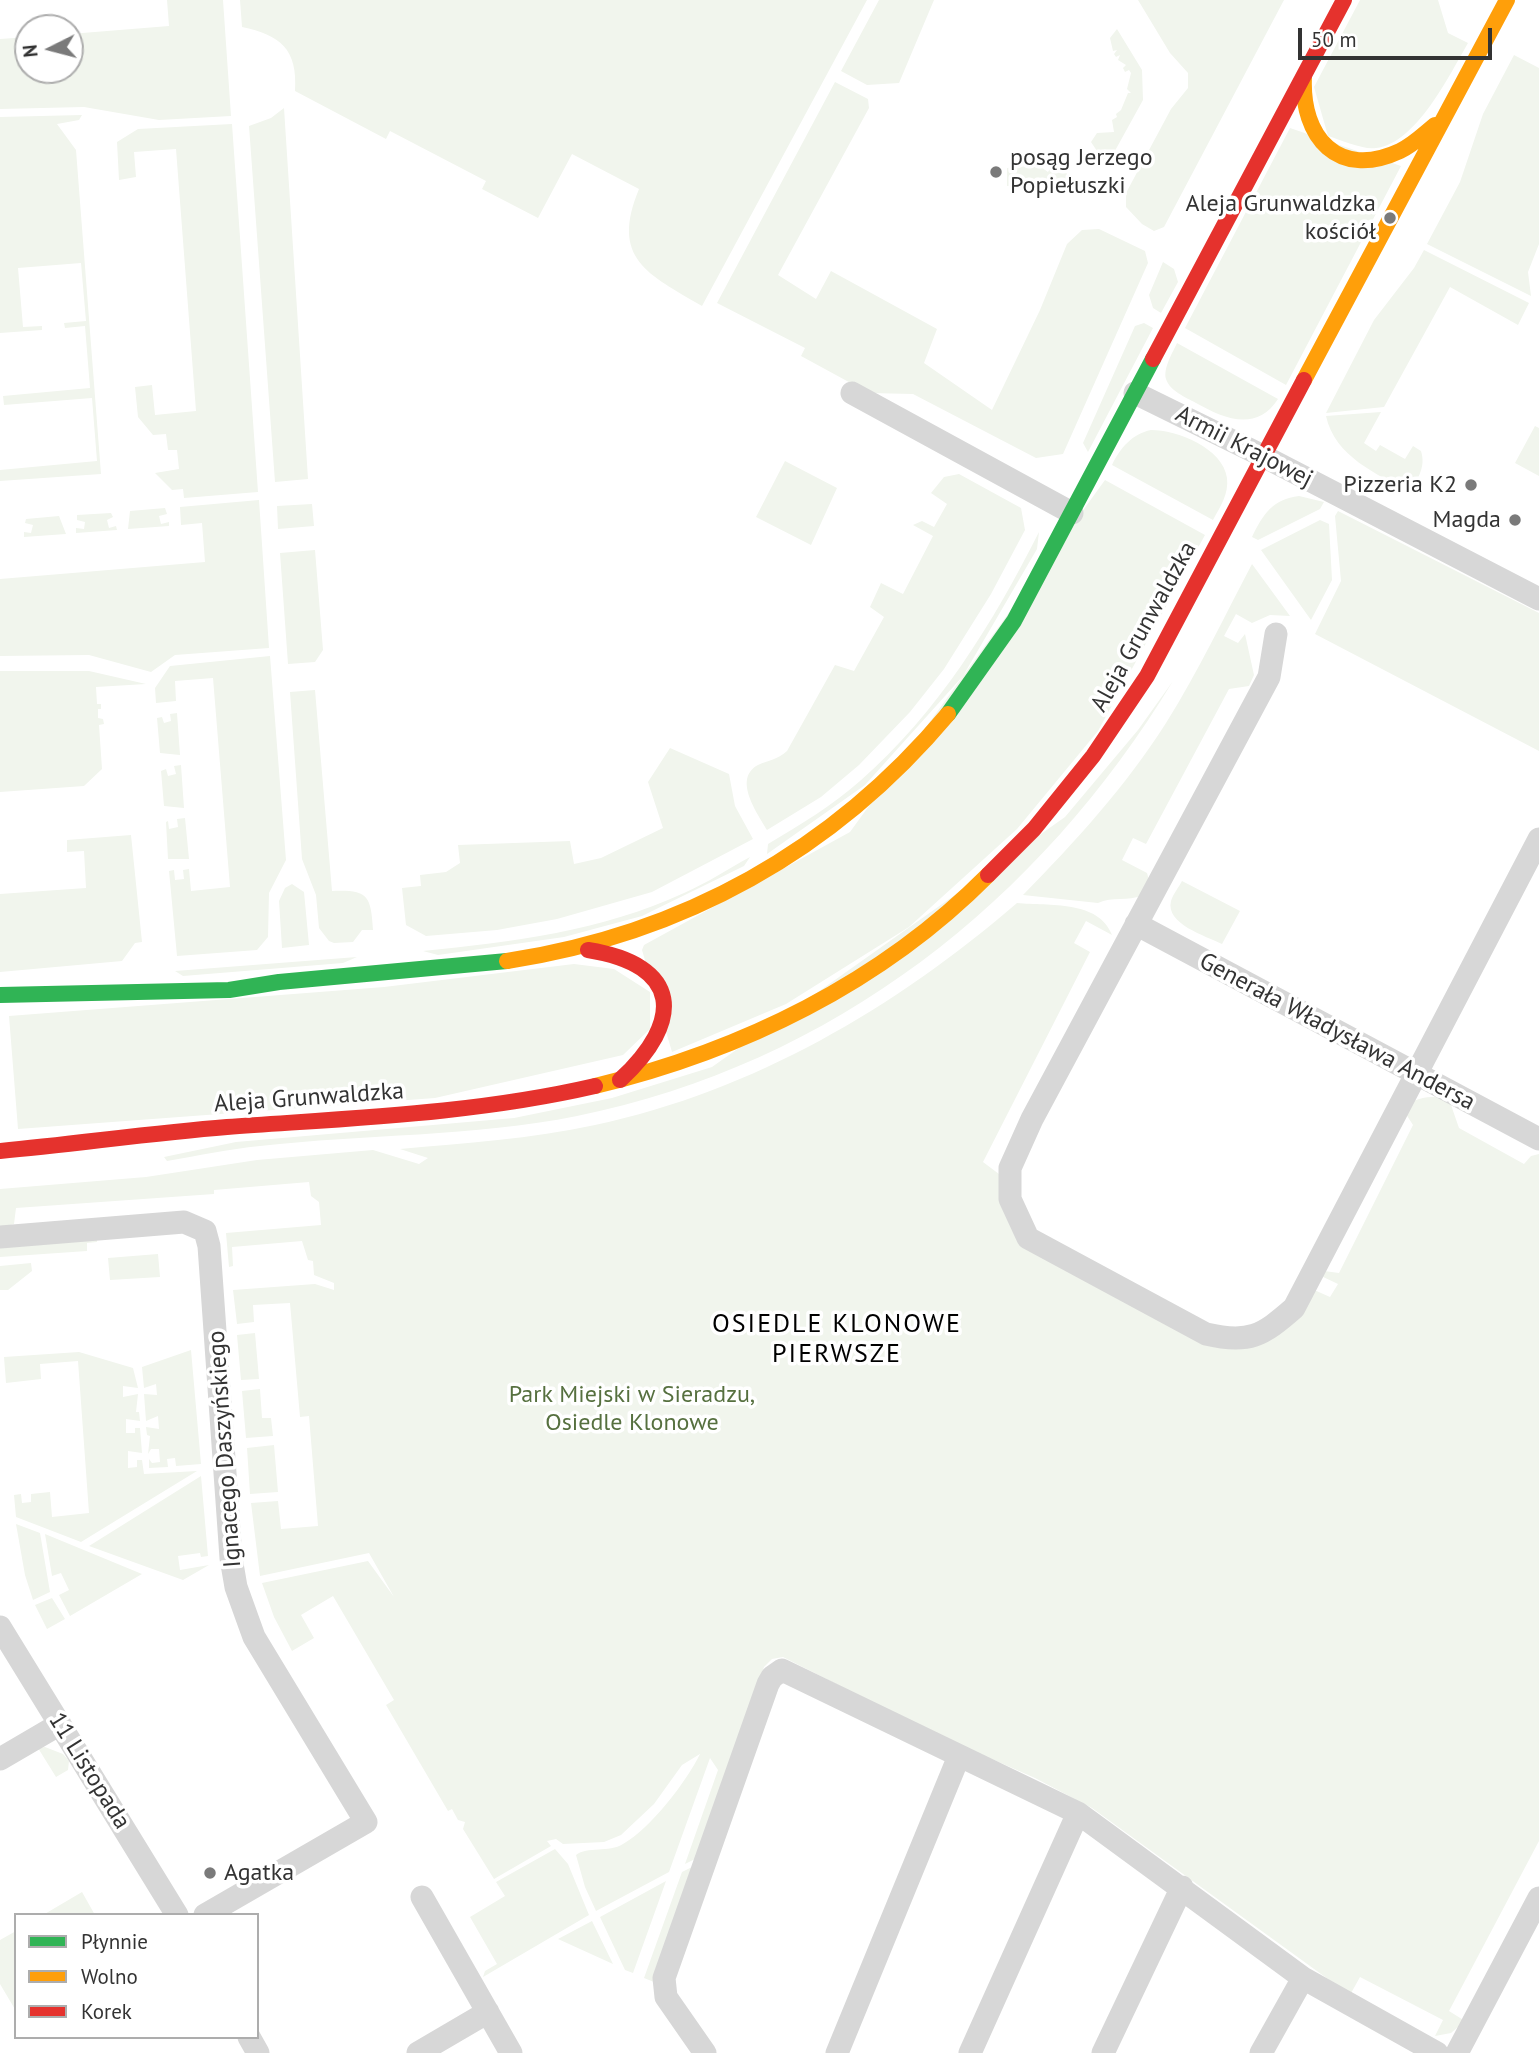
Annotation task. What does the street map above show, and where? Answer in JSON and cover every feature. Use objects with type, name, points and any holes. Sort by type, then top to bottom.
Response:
[{"type":"street","points":[[0,995],[90,990],[231,990],[276,981],[452,967],[577,949],[619,938],[692,910],[787,859],[870,797],[917,752],[963,697],[1014,621],[1344,0]]},
{"type":"street","name":"Aleja Grunwaldzka","points":[[0,1151],[127,1135],[440,1111],[536,1098],[620,1080],[733,1045],[840,989],[894,956],[942,919],[1013,855],[1058,804],[1123,716],[1147,676],[1507,0]]},
{"type":"street","points":[[1304,75],[1301,97],[1308,127],[1324,147],[1346,158],[1374,159],[1399,152],[1443,119]]},
{"type":"street","points":[[852,393],[1072,513]]},
{"type":"street","name":"Armii Krajowej","points":[[1135,393],[1264,456],[1539,599]]},
{"type":"street","points":[[1276,634],[1269,677],[1136,924],[1010,1168],[1010,1199],[1028,1238],[1206,1334],[1228,1339],[1268,1332],[1294,1308],[1414,1073],[1539,839]]},
{"type":"street","name":"Generała Władysława Andersa","points":[[1136,924],[1539,1139]]},
{"type":"street","points":[[577,949],[617,953],[647,970],[658,983],[663,1011],[659,1034],[651,1048],[620,1080]]},
{"type":"street","name":"Ignacego Daszyńskiego","points":[[0,1237],[184,1222],[205,1231],[213,1275],[231,1558],[236,1587],[254,1637],[366,1822],[208,1913]]},
{"type":"street","name":"11 Listopada","points":[[0,1627],[176,1913]]},
{"type":"street","points":[[705,2053],[666,1997],[664,1978],[768,1684],[778,1672],[789,1671],[1078,1813],[1303,1978],[1437,2053]]},
{"type":"street","points":[[0,1759],[60,1724]]},
{"type":"street","points":[[837,2053],[958,1756]]},
{"type":"street","points":[[970,2053],[1078,1813]]},
{"type":"street","points":[[1103,2053],[1182,1887]]},
{"type":"street","points":[[422,1897],[511,2053]]},
{"type":"street","points":[[1457,2053],[1539,1898]]},
{"type":"street","points":[[1261,2053],[1303,1978]]},
{"type":"street","points":[[418,2053],[488,2012]]},
{"type":"green space","points":[[167,0],[223,0],[231,116],[159,120],[84,107],[0,109],[0,39],[14,38],[14,84],[84,84],[84,33],[169,26]]},
{"type":"green space","points":[[240,0],[867,0],[702,306],[665,284],[639,262],[632,248],[629,232],[631,213],[639,189],[572,154],[538,218],[482,189],[486,181],[390,131],[386,139],[295,91],[290,54],[267,34],[242,27]]},
{"type":"green space","points":[[879,0],[934,0],[899,83],[867,85],[841,71]]},
{"type":"green space","points":[[1138,0],[1284,0],[1164,227],[1154,231],[1142,224],[1126,207],[1126,193],[1171,109],[1188,88],[1188,73],[1170,53]]},
{"type":"green space","points":[[1360,0],[1438,0],[1448,33],[1468,43],[1442,89],[1418,121],[1391,144],[1376,148],[1359,146],[1328,136],[1314,87]]},
{"type":"green space","points":[[1117,29],[1142,70],[1143,100],[1111,158],[1105,163],[1091,142],[1097,133],[1114,132],[1112,120],[1117,117],[1116,114],[1121,110],[1128,93],[1131,93],[1127,89],[1131,73],[1129,70],[1125,72],[1123,68],[1126,65],[1118,60],[1120,55],[1116,57],[1114,54],[1117,50],[1113,51],[1110,38]]},
{"type":"green space","points":[[1514,55],[1539,68],[1539,244],[1528,272],[1531,296],[1427,244],[1460,182],[1483,114]]},
{"type":"green space","points":[[835,82],[868,99],[869,108],[778,275],[816,299],[831,271],[937,329],[924,363],[992,410],[1040,310],[1067,244],[1082,230],[1099,229],[1145,251],[1148,263],[1063,454],[1036,458],[913,394],[869,393],[801,356],[805,348],[717,303]]},
{"type":"green space","points":[[284,108],[308,479],[275,482],[249,126],[271,118]]},
{"type":"green space","points":[[82,115],[79,120],[57,124],[76,150],[101,474],[0,481],[0,470],[97,461],[92,398],[4,405],[3,396],[90,388],[85,326],[65,328],[64,323],[86,321],[81,263],[18,268],[23,327],[42,326],[42,330],[0,333],[0,117]]},
{"type":"green space","points":[[232,124],[258,492],[184,498],[183,489],[172,490],[155,473],[179,469],[177,450],[168,450],[166,434],[153,435],[138,417],[135,387],[152,385],[155,415],[196,411],[176,149],[134,152],[136,177],[119,180],[117,142],[138,129]]},
{"type":"green space","points":[[1290,128],[1401,166],[1286,385],[1185,328]]},
{"type":"green space","points":[[1056,157],[1073,183],[1007,186],[1007,168],[1038,165],[1048,172]]},
{"type":"green space","points":[[1424,250],[1529,303],[1518,325],[1450,287],[1384,407],[1326,413],[1374,320],[1414,268]]},
{"type":"green space","points":[[1163,262],[1174,269],[1178,282],[1161,313],[1153,308],[1149,295]]},
{"type":"green space","points":[[1144,323],[1153,328],[1088,452],[1083,443],[1135,326]]},
{"type":"green space","points":[[1177,343],[1278,399],[1260,416],[1239,419],[1217,413],[1183,396],[1171,387],[1165,375]]},
{"type":"green space","points":[[1381,412],[1364,443],[1376,451],[1380,445],[1405,459],[1413,446],[1421,451],[1422,467],[1410,492],[1359,463],[1338,443],[1326,416]]},
{"type":"green space","points":[[1535,426],[1539,428],[1539,476],[1515,463]]},
{"type":"green space","points":[[1151,430],[1173,433],[1197,443],[1224,467],[1227,489],[1213,520],[1112,465],[1127,443]]},
{"type":"green space","points":[[785,461],[837,488],[811,545],[756,517]]},
{"type":"green space","points":[[959,474],[1021,508],[1025,530],[991,594],[944,669],[910,712],[859,765],[821,797],[767,830],[749,797],[747,779],[751,771],[787,751],[835,665],[854,671],[884,617],[870,607],[881,583],[903,594],[933,536],[913,525],[922,521],[934,527],[947,504],[931,493],[944,477]]},
{"type":"green space","points":[[1105,480],[1205,535],[1098,731],[1017,829],[909,927],[786,1004],[672,1052],[642,950],[644,945],[850,832]]},
{"type":"green space","points":[[1299,496],[1324,502],[1320,509],[1258,540],[1252,537],[1270,509],[1282,500]]},
{"type":"green space","points":[[259,500],[269,648],[175,655],[151,672],[89,655],[0,656],[0,579],[205,562],[202,523],[181,525],[180,507]]},
{"type":"green space","points":[[312,504],[314,526],[278,529],[277,506]]},
{"type":"green space","points":[[165,508],[167,514],[159,516],[161,524],[169,522],[169,526],[128,529],[130,511]]},
{"type":"green space","points":[[1338,511],[1539,613],[1539,751],[1315,634],[1341,581],[1335,516]]},
{"type":"green space","points":[[111,513],[113,517],[107,520],[109,528],[116,526],[117,530],[76,533],[76,528],[84,529],[85,522],[77,520],[77,515]]},
{"type":"green space","points":[[59,516],[66,534],[24,537],[24,532],[31,533],[33,525],[25,523],[26,519]]},
{"type":"green space","points":[[1320,520],[1329,524],[1332,580],[1311,620],[1261,550]]},
{"type":"green space","points":[[1039,532],[1037,549],[963,676],[865,785],[767,854],[768,844],[850,790],[888,755],[914,726],[962,665],[983,633]]},
{"type":"green space","points":[[315,550],[323,650],[315,662],[288,664],[280,553]]},
{"type":"green space","points":[[1252,564],[1290,616],[1270,615],[1252,623],[1236,614],[1224,636],[1238,643],[1245,634],[1254,675],[1249,686],[1229,689],[1146,844],[1133,838],[1122,860],[1147,873],[1149,880],[1143,895],[1098,903],[1023,895],[1099,813],[1151,746],[1189,684]]},
{"type":"green space","points":[[270,656],[286,860],[269,893],[268,937],[257,950],[177,956],[169,871],[174,870],[175,880],[184,879],[183,870],[189,869],[191,891],[230,887],[213,678],[175,681],[176,701],[156,703],[155,688],[170,666]]},
{"type":"green space","points":[[0,671],[89,671],[146,684],[96,687],[97,704],[101,704],[98,718],[103,719],[104,724],[99,725],[102,769],[84,786],[0,792]]},
{"type":"green space","points":[[1173,681],[1119,761],[1059,835],[993,902],[921,962],[843,1014],[759,1057],[671,1091],[577,1116],[538,1123],[459,1132],[260,1146],[167,1161],[164,1157],[236,1142],[514,1118],[612,1098],[712,1067],[1065,817],[1138,730]]},
{"type":"green space","points":[[315,690],[332,891],[360,893],[371,909],[373,930],[362,930],[353,942],[329,941],[319,928],[316,895],[302,859],[290,692]]},
{"type":"green space","points":[[177,713],[180,755],[160,753],[157,718],[162,717],[164,723],[171,721],[170,714]]},
{"type":"green space","points":[[670,748],[729,774],[735,806],[753,839],[652,892],[557,919],[497,930],[426,936],[406,925],[402,888],[421,886],[420,875],[446,872],[460,863],[458,845],[570,841],[574,864],[601,858],[663,828],[648,782]]},
{"type":"green space","points":[[181,765],[184,808],[164,806],[161,771],[166,769],[168,776],[176,774],[174,766]]},
{"type":"green space","points":[[185,818],[189,859],[168,859],[166,822],[168,821],[169,829],[178,827],[177,819]]},
{"type":"green space","points":[[131,835],[142,942],[135,943],[122,961],[0,972],[0,894],[86,888],[84,851],[67,852],[67,840]]},
{"type":"green space","points":[[750,857],[744,866],[642,916],[564,937],[438,955],[423,951],[523,939],[621,917],[693,889]]},
{"type":"green space","points":[[1182,881],[1240,911],[1222,944],[1188,928],[1174,916],[1171,901]]},
{"type":"green space","points":[[292,884],[304,892],[309,945],[282,948],[279,901],[285,888]]},
{"type":"green space","name":"Park Miejski w Sieradzu, Osiedle Klonowe","points":[[1017,903],[1058,905],[1085,910],[1105,924],[1112,935],[1086,921],[1074,943],[1090,952],[983,1162],[999,1174],[1034,1253],[1209,1346],[1236,1347],[1312,1289],[1330,1297],[1338,1284],[1319,1275],[1324,1271],[1339,1273],[1413,1125],[1402,1108],[1412,1102],[1422,1098],[1444,1097],[1451,1105],[1459,1128],[1524,1164],[1531,1156],[1539,1154],[1539,1841],[1449,2011],[1465,2021],[1451,2033],[1435,2036],[1443,2020],[1360,1977],[1350,1995],[1092,1808],[1035,1778],[935,1734],[783,1657],[772,1659],[764,1667],[697,1858],[685,1864],[718,1770],[710,1758],[669,1872],[596,1911],[585,1887],[576,1855],[617,1847],[634,1837],[667,1803],[700,1754],[682,1765],[654,1804],[621,1835],[604,1842],[563,1844],[556,1839],[547,1841],[551,1846],[494,1879],[463,1829],[465,1822],[458,1820],[452,1809],[448,1811],[386,1705],[394,1700],[333,1596],[301,1615],[314,1638],[292,1651],[274,1617],[262,1583],[368,1561],[394,1597],[369,1553],[260,1576],[251,1503],[278,1501],[281,1529],[318,1526],[309,1416],[300,1417],[290,1303],[253,1305],[254,1322],[237,1324],[233,1290],[315,1284],[334,1290],[334,1283],[314,1275],[313,1261],[308,1260],[302,1241],[232,1247],[233,1266],[229,1267],[226,1233],[321,1225],[319,1202],[311,1196],[309,1182],[214,1190],[214,1194],[16,1208],[14,1224],[0,1228],[0,1189],[146,1177],[257,1160],[373,1150],[419,1164],[428,1158],[400,1149],[547,1134],[654,1110],[711,1091],[820,1041],[922,977]]},
{"type":"green space","points":[[357,957],[343,963],[183,976],[175,971]]},
{"type":"green space","points":[[574,964],[614,969],[650,992],[650,1029],[623,1055],[435,1098],[18,1129],[9,1016],[384,987]]},
{"type":"green space","points":[[97,1238],[97,1242],[87,1243],[87,1251],[0,1257],[0,1246]]},
{"type":"green space","points":[[158,1254],[160,1277],[110,1280],[108,1258]]},
{"type":"green space","points":[[31,1263],[32,1271],[8,1290],[0,1290],[0,1266]]},
{"type":"green space","points":[[255,1333],[259,1379],[241,1380],[237,1335]]},
{"type":"green space","points":[[191,1350],[201,1464],[176,1466],[175,1458],[167,1459],[168,1467],[149,1468],[149,1459],[152,1463],[160,1462],[159,1449],[151,1449],[148,1454],[150,1436],[147,1435],[146,1427],[159,1429],[158,1416],[146,1421],[144,1394],[157,1395],[156,1384],[144,1388],[142,1367]]},
{"type":"green space","points":[[79,1352],[133,1368],[138,1388],[123,1386],[123,1397],[138,1394],[136,1412],[139,1412],[140,1421],[126,1419],[126,1433],[135,1433],[135,1428],[140,1428],[142,1453],[128,1451],[128,1468],[137,1467],[137,1460],[142,1460],[144,1474],[197,1471],[81,1542],[16,1517],[14,1495],[21,1494],[22,1503],[31,1502],[31,1494],[50,1492],[52,1517],[89,1513],[78,1361],[40,1364],[41,1379],[6,1383],[4,1357]]},
{"type":"green space","points":[[260,1389],[262,1418],[271,1418],[273,1436],[246,1438],[242,1391]]},
{"type":"green space","points":[[274,1445],[278,1492],[250,1494],[247,1448]]},
{"type":"green space","points":[[201,1476],[208,1556],[201,1557],[200,1553],[178,1556],[180,1570],[209,1565],[183,1580],[89,1546]]},
{"type":"green space","points":[[16,1524],[40,1533],[50,1592],[33,1600],[25,1575]]},
{"type":"green space","points":[[45,1534],[142,1574],[70,1616],[59,1595],[69,1590],[61,1573],[52,1576]]},
{"type":"green space","points":[[52,1598],[65,1619],[47,1629],[35,1605]]},
{"type":"green space","points":[[45,1747],[63,1754],[69,1761],[68,1770],[56,1777],[38,1748]]},
{"type":"green space","points":[[555,1849],[568,1864],[589,1915],[483,1977],[485,1971],[497,1964],[470,1917],[505,1896],[496,1882]]},
{"type":"green space","points":[[694,1866],[654,1982],[644,1978],[682,1872]]},
{"type":"green space","points":[[666,1881],[633,1973],[625,1970],[600,1917]]},
{"type":"green space","points":[[82,1892],[94,1913],[46,1913]]},
{"type":"green space","points":[[592,1921],[613,1964],[558,1939]]},
{"type":"green space","points":[[14,1932],[14,2008],[0,1984],[0,1940]]},
{"type":"traffic: fast","points":[[948,714],[1014,621],[1153,359]]},
{"type":"traffic: fast","points":[[0,995],[229,990],[279,982],[507,961]]},
{"type":"traffic: slow","points":[[1304,380],[1507,0]]},
{"type":"traffic: slow","points":[[1304,77],[1309,118],[1328,147],[1342,156],[1358,160],[1378,159],[1405,149],[1435,125]]},
{"type":"traffic: slow","points":[[507,961],[572,948],[634,930],[694,907],[750,879],[804,845],[855,807],[903,763],[948,714]]},
{"type":"traffic: slow","points":[[595,1086],[703,1053],[806,1008],[902,949],[946,914],[988,875]]},
{"type":"traffic: jam","points":[[1153,359],[1344,0]]},
{"type":"traffic: jam","points":[[988,875],[1034,829],[1093,756],[1147,676],[1304,380]]},
{"type":"traffic: jam","points":[[588,950],[619,957],[642,968],[656,982],[663,998],[663,1017],[655,1037],[641,1058],[620,1080]]},
{"type":"traffic: jam","points":[[0,1151],[199,1129],[458,1109],[595,1086]]},
{"type":"place","name":"posąg Jerzego Popiełuszki","points":[[996,172]]},
{"type":"place","name":"Aleja Grunwaldzka kościół","points":[[1390,218]]},
{"type":"place","name":"Pizzeria K2","points":[[1471,485]]},
{"type":"place","name":"Magda","points":[[1515,520]]},
{"type":"place","name":"Agatka","points":[[210,1873]]},
{"type":"district","name":"OSIEDLE KLONOWE PIERWSZE","points":[[837,1340]]}]
